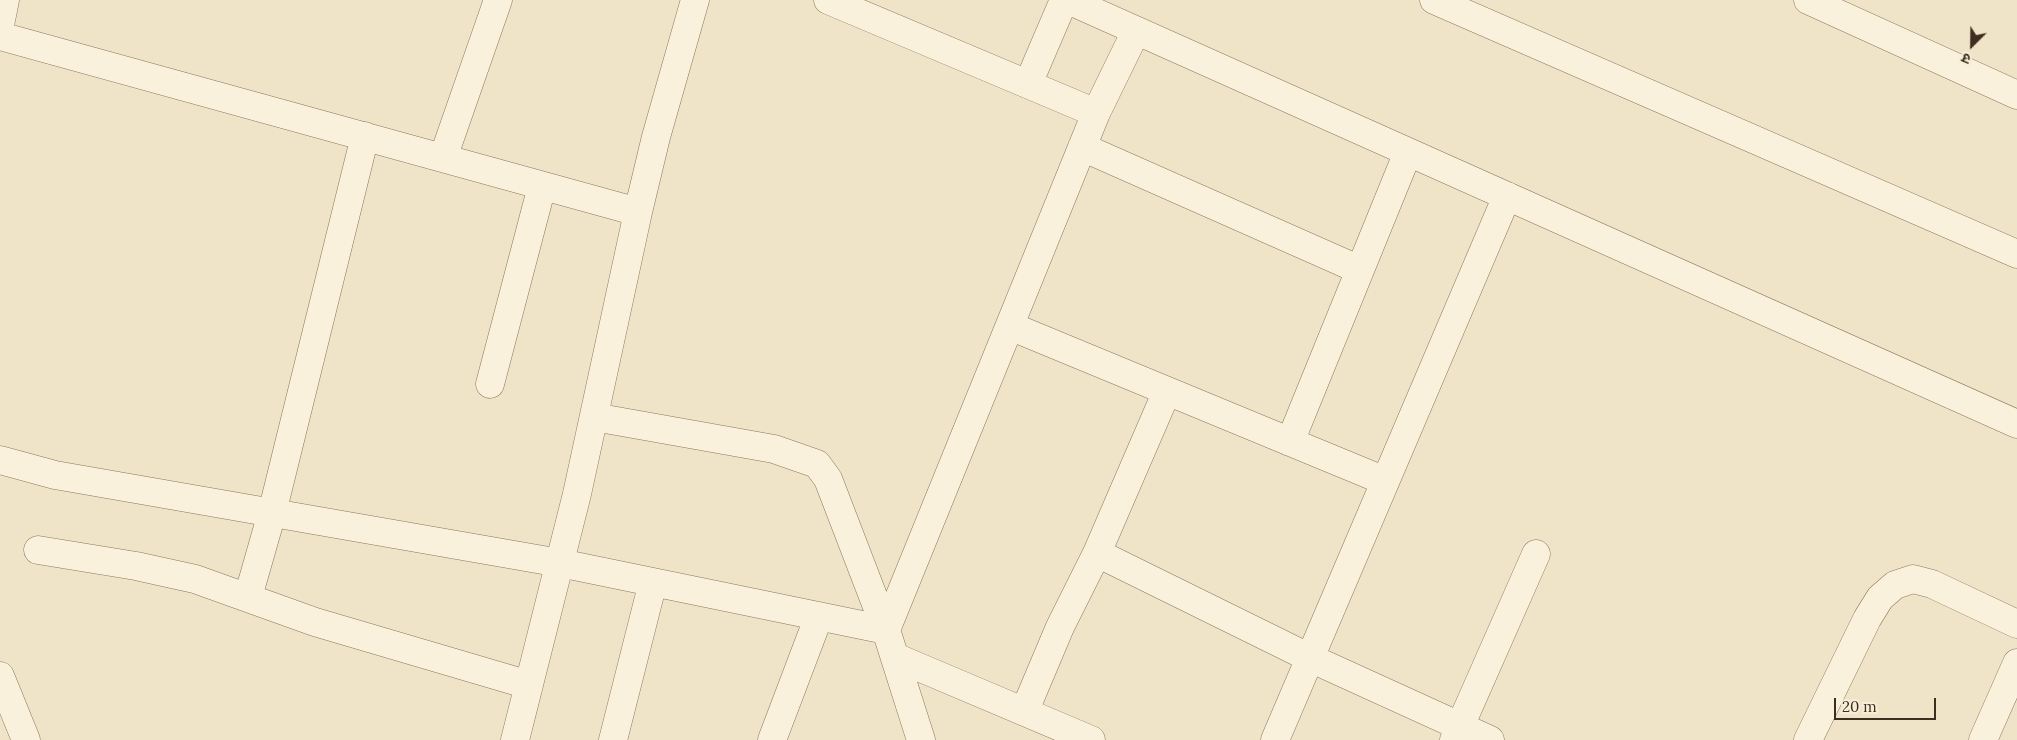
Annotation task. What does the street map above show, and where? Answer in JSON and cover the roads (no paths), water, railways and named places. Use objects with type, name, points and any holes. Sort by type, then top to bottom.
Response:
[{"type":"street","points":[[0,25],[4,0]]},
{"type":"street","points":[[443,158],[498,0]]},
{"type":"street","points":[[515,740],[560,563],[656,137],[695,0]]},
{"type":"street","points":[[828,0],[1096,113]]},
{"type":"street","points":[[1028,84],[1064,0]]},
{"type":"street","points":[[1068,0],[2017,424]]},
{"type":"street","points":[[1434,0],[2017,254]]},
{"type":"street","points":[[1808,0],[2017,95]]},
{"type":"street","points":[[886,630],[1096,113],[1136,31]]},
{"type":"street","points":[[0,36],[638,212]]},
{"type":"street","points":[[248,597],[272,513],[365,136]]},
{"type":"street","points":[[1082,147],[1360,270]]},
{"type":"street","points":[[1290,442],[1408,152]]},
{"type":"street","points":[[490,384],[542,186]]},
{"type":"street","points":[[1275,740],[1507,196]]},
{"type":"street","points":[[1010,326],[1385,482]]},
{"type":"street","points":[[1025,710],[1060,627],[1097,553],[1167,391]]},
{"type":"street","points":[[594,417],[774,449],[817,464],[828,479],[886,630],[921,740]]},
{"type":"street","points":[[0,460],[55,475],[560,563],[886,630]]},
{"type":"street","points":[[38,550],[145,568],[196,580],[315,622],[529,685]]},
{"type":"street","points":[[1097,553],[1457,733],[1490,740]]},
{"type":"street","points":[[1457,733],[1536,554]]},
{"type":"street","points":[[1808,740],[1867,618],[1880,598],[1895,585],[1913,579],[1932,584],[2017,624]]},
{"type":"street","points":[[613,740],[653,582]]},
{"type":"street","points":[[772,740],[819,616]]},
{"type":"street","points":[[895,657],[1025,710],[1091,740]]},
{"type":"street","points":[[1983,740],[2017,663]]},
{"type":"street","points":[[0,676],[26,740]]}]
